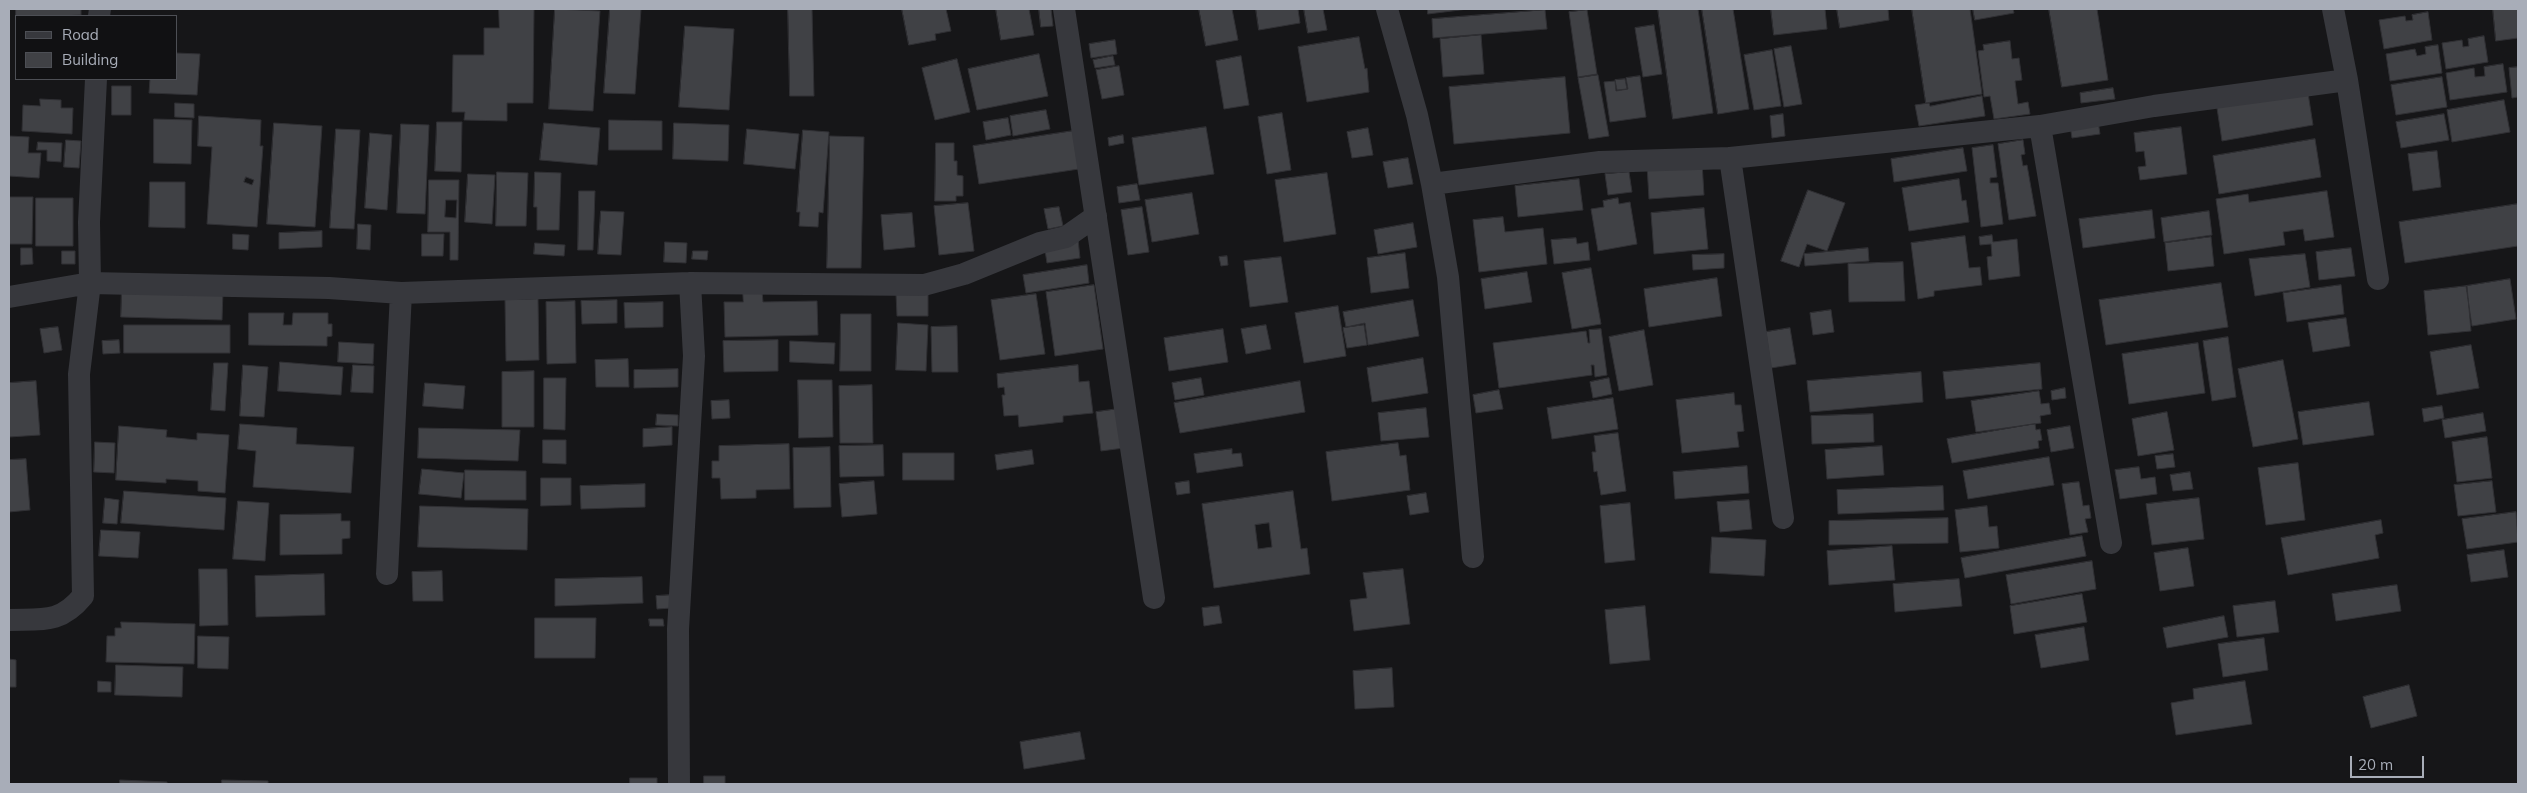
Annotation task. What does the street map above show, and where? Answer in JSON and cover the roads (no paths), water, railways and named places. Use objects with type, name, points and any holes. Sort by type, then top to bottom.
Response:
[{"type":"street","points":[[1064,9],[1154,598]]},
{"type":"street","points":[[1388,9],[1417,115],[1432,184],[1448,276],[1473,558]]},
{"type":"street","points":[[2333,9],[2347,80],[2378,279]]},
{"type":"street","points":[[9,620],[60,617],[73,608],[83,596],[79,374],[90,283],[89,222],[96,80]]},
{"type":"street","points":[[1432,184],[1600,162],[1730,158],[2040,126],[2154,106],[2347,80]]},
{"type":"street","points":[[2040,126],[2111,543]]},
{"type":"street","points":[[1730,158],[1783,518]]},
{"type":"street","points":[[9,297],[90,283],[329,288],[401,293],[690,284],[924,284],[964,274],[1040,243],[1066,237],[1096,216]]},
{"type":"street","points":[[679,784],[678,629],[694,356],[690,284]]},
{"type":"street","points":[[387,574],[401,293]]}]
